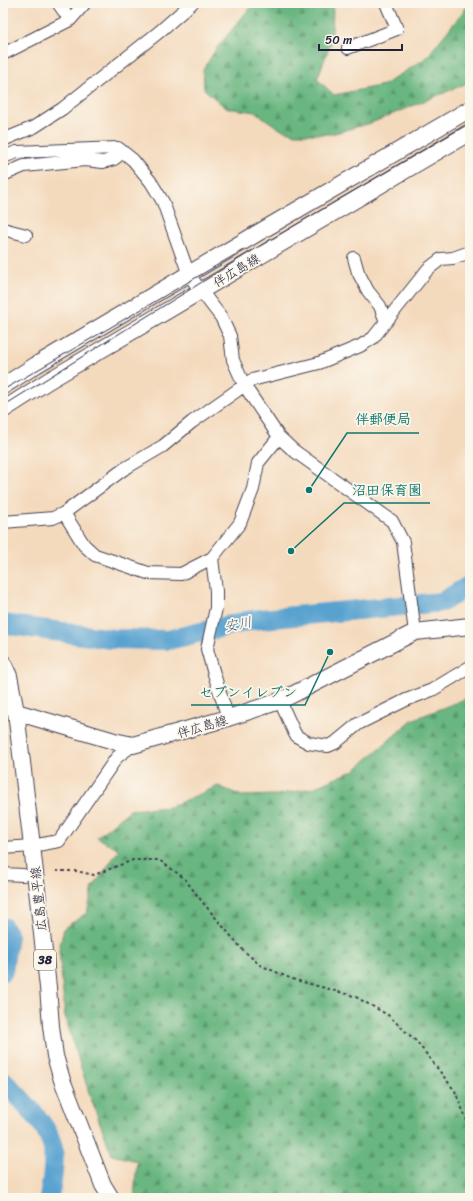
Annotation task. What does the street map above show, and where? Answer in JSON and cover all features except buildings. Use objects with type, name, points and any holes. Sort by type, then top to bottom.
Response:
[{"type":"main road","name":"伴広島線","points":[[3,386],[256,234],[470,109]]},
{"type":"main road","name":"伴広島線","points":[[3,410],[48,381],[470,132]]},
{"type":"main road","points":[[36,365],[48,381]]},
{"type":"main road","name":"伴広島線","points":[[9,709],[114,741],[133,745],[228,718],[280,701],[414,628],[470,626]]},
{"type":"main road","name":"広島豊平線","points":[[3,663],[9,676],[9,709],[32,846],[55,1056],[70,1101],[103,1185],[110,1198]]},
{"type":"street","points":[[58,3],[70,20]]},
{"type":"street","points":[[3,54],[70,20],[85,3]]},
{"type":"street","points":[[3,140],[34,127],[62,109],[159,32],[192,3]]},
{"type":"street","points":[[348,48],[396,29],[386,3]]},
{"type":"street","points":[[3,157],[17,152],[118,148],[133,160],[151,182],[163,202],[189,275],[221,317],[230,336],[233,360],[244,385],[279,437],[293,450],[392,521],[403,542],[414,628]]},
{"type":"street","points":[[3,175],[24,166],[85,160],[103,162],[114,159],[123,152]]},
{"type":"street","points":[[3,230],[26,235]]},
{"type":"street","points":[[3,522],[53,518],[64,512],[124,469],[163,446],[252,380],[319,364],[360,346],[373,338],[428,269],[441,259],[453,258],[470,252]]},
{"type":"street","points":[[354,258],[358,272],[368,291],[380,306],[386,322]]},
{"type":"street","points":[[64,512],[84,545],[95,555],[148,573],[181,574],[212,558],[240,523],[253,489],[258,463],[279,437]]},
{"type":"street","points":[[212,558],[216,591],[216,608],[207,649],[228,718]]},
{"type":"street","points":[[280,701],[294,734],[309,743],[328,746],[335,743],[358,724],[406,700],[432,690],[470,667]]},
{"type":"street","points":[[3,848],[32,846],[59,841],[117,757],[133,745]]},
{"type":"street","points":[[3,874],[23,875]]},
{"type":"path","points":[[56,871],[76,871],[94,875],[133,860],[159,860],[184,878],[242,949],[260,965],[292,979],[354,996],[388,1015],[417,1042],[455,1091],[470,1128]]},
{"type":"green space","points":[[254,3],[333,3],[332,40],[317,79],[334,95],[384,85],[426,58],[470,3],[470,82],[371,123],[331,134],[295,134],[280,129],[255,112],[226,108],[204,89],[203,70],[216,49]]},
{"type":"green space","points":[[470,697],[470,1198],[134,1198],[137,1161],[112,1155],[91,1099],[65,1017],[59,950],[64,928],[87,913],[93,887],[119,850],[97,837],[130,810],[170,807],[218,786],[242,796],[276,795],[313,788],[355,770],[412,720]]},
{"type":"waterway","name":"安川","points":[[3,624],[112,639],[168,640],[252,620],[442,602],[470,585]]},
{"type":"waterway","points":[[3,927],[8,935],[3,971]]},
{"type":"waterway","points":[[3,1080],[33,1112],[51,1140],[54,1161],[49,1198]]},
{"type":"tram line","points":[[3,406],[263,244],[470,123]]},
{"type":"tram line","points":[[3,390],[245,249]]},
{"type":"place","name":"伴郵便局","points":[[309,490]]},
{"type":"place","name":"沼田保育園","points":[[291,551]]},
{"type":"place","name":"セブンイレブン","points":[[330,652]]}]
